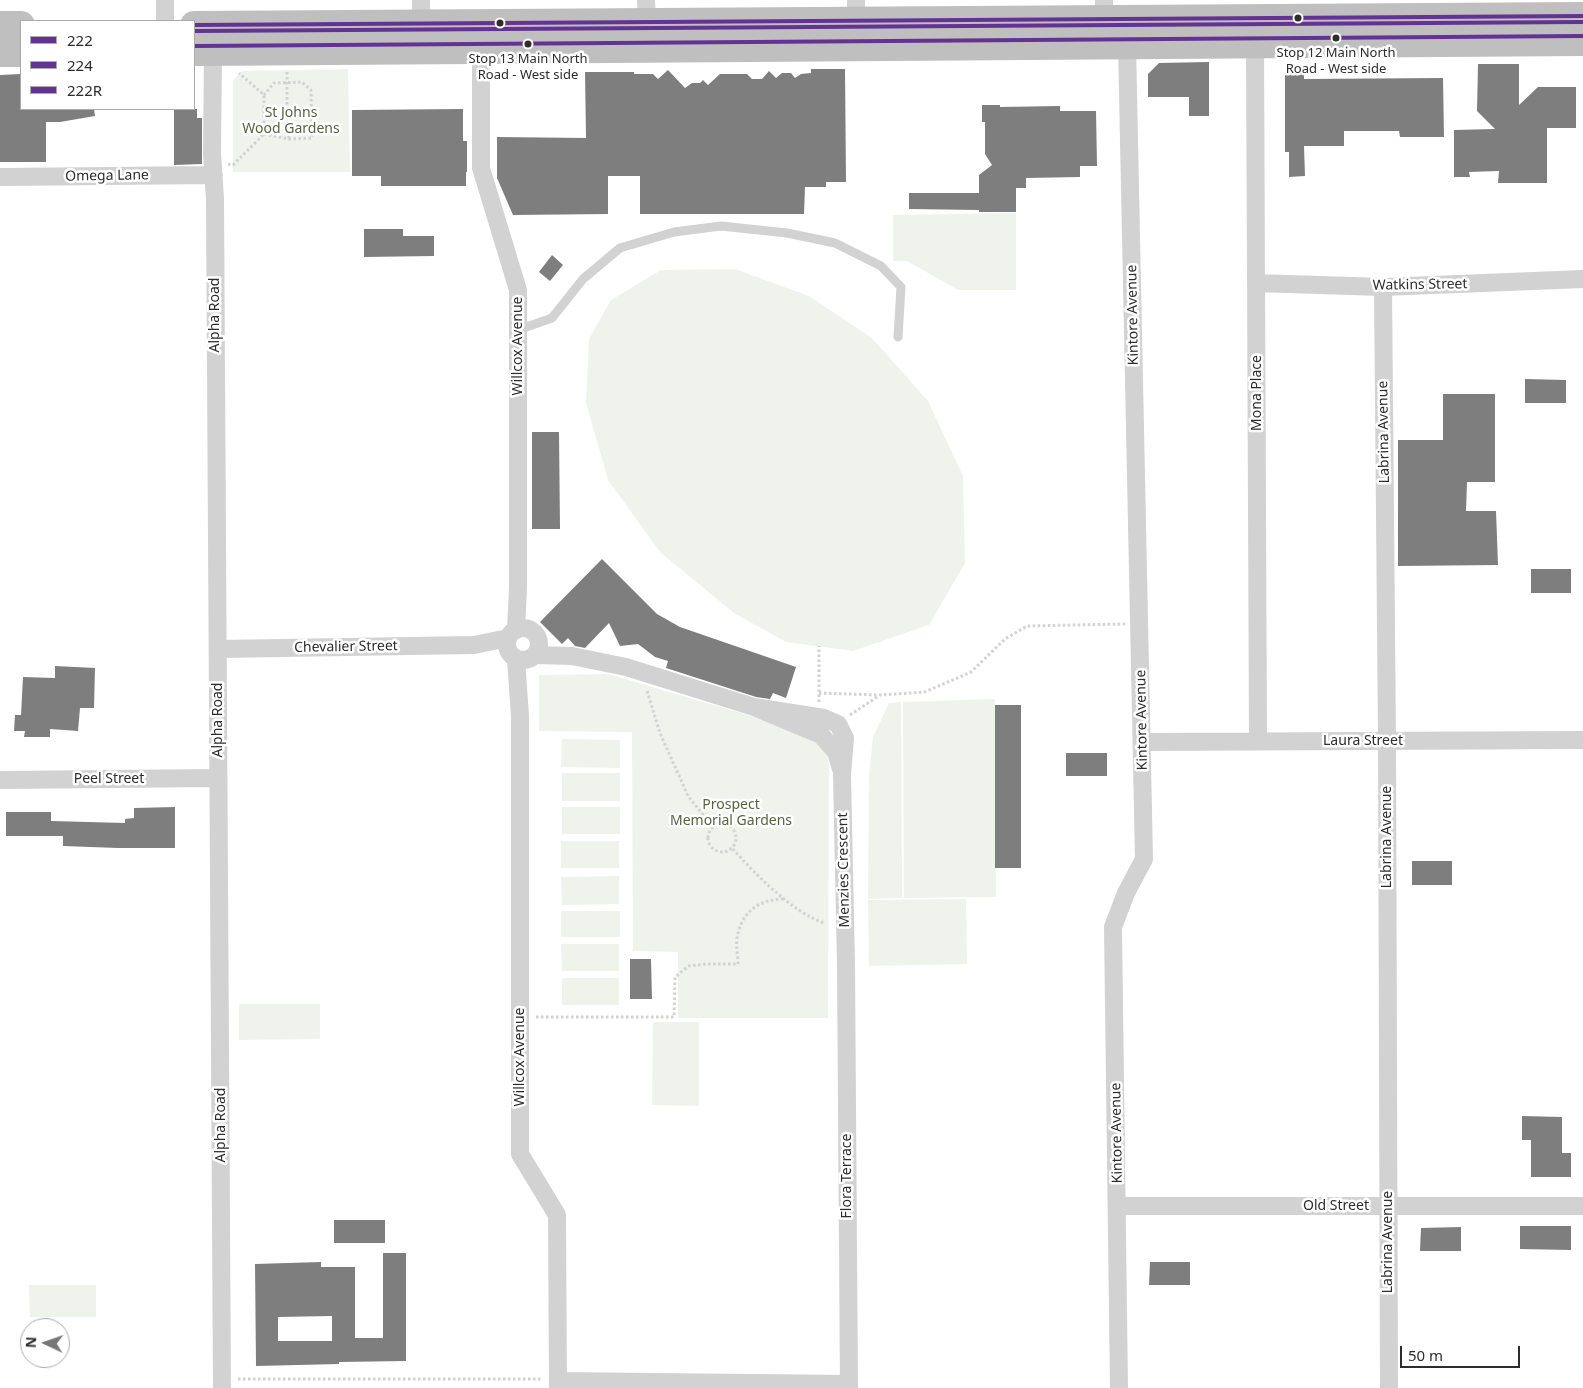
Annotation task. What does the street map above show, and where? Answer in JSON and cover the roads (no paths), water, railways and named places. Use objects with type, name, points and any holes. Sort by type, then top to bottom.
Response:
[{"type":"highway","points":[[856,10],[856,47]]},
{"type":"highway","points":[[1332,21],[1255,44],[204,52],[204,25],[421,12],[1104,10],[1332,21],[1583,16]]},
{"type":"highway","points":[[421,12],[422,50]]},
{"type":"highway","points":[[1449,20],[1583,42]]},
{"type":"highway","points":[[0,25],[20,25]]},
{"type":"highway","points":[[0,53],[20,53]]},
{"type":"street","points":[[164,20],[165,0]]},
{"type":"street","name":"Mona Place","points":[[1255,44],[1258,741]]},
{"type":"street","name":"Kintore Avenue","points":[[1119,1388],[1113,927],[1126,893],[1144,860],[1127,45]]},
{"type":"street","name":"Willcox Avenue","points":[[481,50],[481,168],[518,290],[518,588],[523,645],[520,716],[520,1154],[557,1214],[558,1382]]},
{"type":"street","name":"Alpha Road","points":[[204,52],[214,170],[222,1383]]},
{"type":"street","name":"Omega Lane","points":[[0,177],[214,170]]},
{"type":"street","name":"Watkins Street","points":[[1256,283],[1383,287],[1583,279]]},
{"type":"street","name":"Labrina Avenue","points":[[1383,287],[1387,741],[1389,1388]]},
{"type":"street","name":"Chevalier Street","points":[[218,649],[523,645]]},
{"type":"street","name":"Menzies Crescent","points":[[523,645],[626,666],[754,707],[821,735],[836,752],[842,775]]},
{"type":"street","name":"Menzies Crescent","points":[[754,707],[819,717],[838,724],[845,738],[842,775],[846,965]]},
{"type":"street","name":"Laura Street","points":[[1143,742],[1583,740]]},
{"type":"street","name":"Peel Street","points":[[0,780],[218,778]]},
{"type":"street","name":"Flora Terrace","points":[[846,965],[849,1386]]},
{"type":"street","name":"Old Street","points":[[1118,1206],[1583,1206]]},
{"type":"street","points":[[558,1382],[849,1386]]},
{"type":"lane","points":[[518,330],[552,318],[583,279],[620,248],[674,232],[722,226],[787,233],[835,243],[881,266],[901,287],[898,337]]},
{"type":"place","name":"Stop 12 Main North Road - West side","points":[[1336,38]]},
{"type":"place","name":"Stop 13 Main North Road - West side","points":[[528,44]]},
{"type":"park label","name":"St Johns Wood Gardens","points":[[291,122]]},
{"type":"park label","name":"Prospect Memorial Gardens","points":[[731,814]]}]
